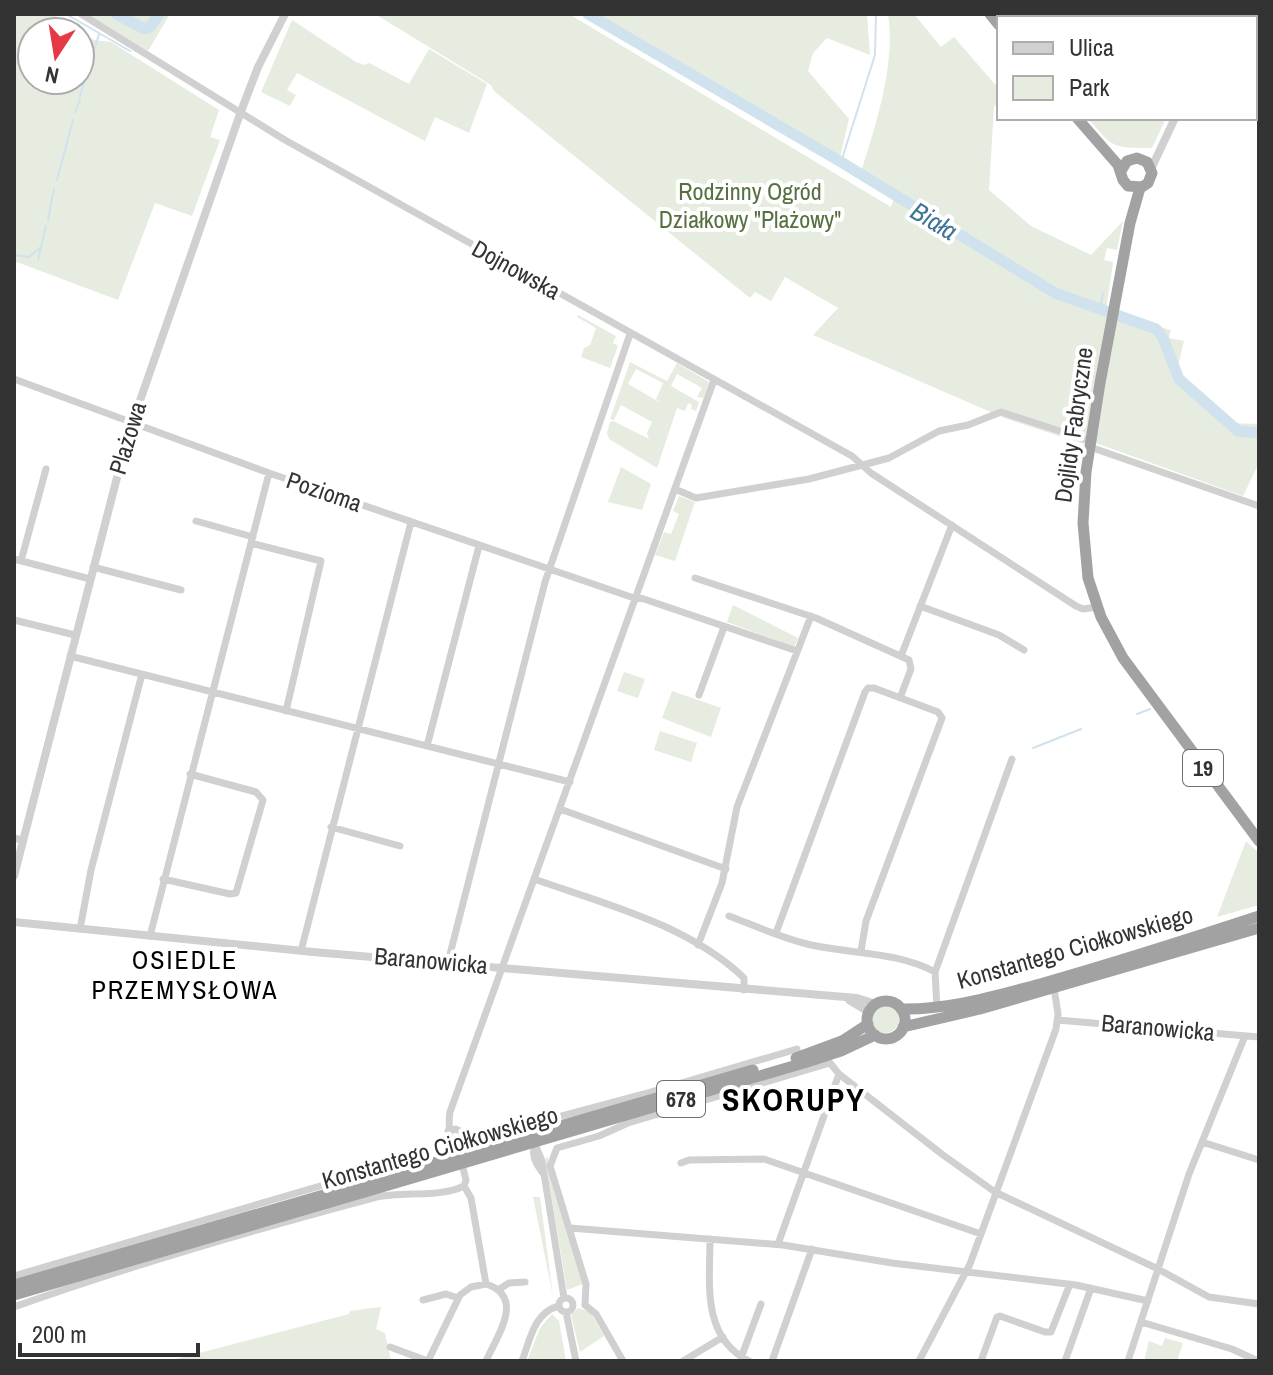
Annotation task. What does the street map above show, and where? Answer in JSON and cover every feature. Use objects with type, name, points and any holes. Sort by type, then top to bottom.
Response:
[{"type":"highway","name":"19","points":[[1079,120],[1124,166],[1123,180],[1134,187]]},
{"type":"highway","points":[[1124,166],[1147,164],[1151,179],[1134,187]]},
{"type":"highway","name":"Dojlidy Fabryczne","points":[[1134,187],[1090,444],[1083,523],[1088,578],[1097,607],[1118,651],[1246,825]]},
{"type":"highway","name":"19","points":[[1246,825],[1259,834]]},
{"type":"highway","name":"19","points":[[1246,825],[1259,841]]},
{"type":"highway","name":"Konstantego Ciołkowskiego","points":[[901,1009],[937,1008],[993,997],[1124,960],[1259,916]]},
{"type":"highway","name":"Konstantego Ciołkowskiego","points":[[903,1027],[1054,988],[1259,928]]},
{"type":"highway","points":[[872,1019],[887,1001],[901,1009],[903,1027]]},
{"type":"highway","name":"Konstantego Ciołkowskiego","points":[[14,1285],[456,1155],[533,1138],[799,1057],[842,1041],[872,1019]]},
{"type":"highway","name":"678","points":[[872,1019],[889,1038],[903,1027]]},
{"type":"highway","name":"Konstantego Ciołkowskiego","points":[[14,1295],[456,1155]]},
{"type":"street","name":"Dojnowska","points":[[81,14],[240,114],[852,456],[1076,606],[1083,609],[1097,607]]},
{"type":"street","name":"Plażowa","points":[[14,876],[18,839],[132,423],[240,114],[258,67],[285,14]]},
{"type":"street","points":[[1147,164],[1164,144],[1174,120]]},
{"type":"street","points":[[448,962],[549,570],[630,334]]},
{"type":"street","name":"Pozioma","points":[[14,379],[479,546],[797,651]]},
{"type":"street","points":[[464,1186],[466,1180],[448,1131],[452,1107],[714,380]]},
{"type":"street","points":[[675,489],[696,498],[809,479],[889,458],[939,431],[968,425],[1001,412],[1259,506]]},
{"type":"street","points":[[46,469],[18,560],[90,579]]},
{"type":"street","points":[[150,936],[269,473]]},
{"type":"street","points":[[196,521],[321,561],[286,711]]},
{"type":"street","points":[[301,951],[411,522]]},
{"type":"street","points":[[901,656],[952,525]]},
{"type":"street","points":[[427,746],[479,546]]},
{"type":"street","points":[[93,567],[181,590]]},
{"type":"street","points":[[695,578],[811,616],[901,656],[911,663],[900,698]]},
{"type":"street","points":[[920,606],[999,635],[1024,650]]},
{"type":"street","points":[[698,945],[726,869],[737,807],[811,616]]},
{"type":"street","points":[[14,620],[75,635]]},
{"type":"street","points":[[699,695],[724,627]]},
{"type":"street","points":[[70,656],[570,782]]},
{"type":"street","points":[[80,929],[91,870],[142,674]]},
{"type":"street","points":[[776,933],[865,692],[871,687],[938,712],[942,718],[866,921],[861,951]]},
{"type":"street","points":[[937,1008],[935,972],[1012,759]]},
{"type":"street","points":[[163,879],[236,893],[263,800],[256,792],[190,774]]},
{"type":"street","points":[[560,809],[726,869]]},
{"type":"street","points":[[331,827],[400,846]]},
{"type":"street","points":[[534,879],[651,923],[698,945],[728,962],[744,978],[744,990]]},
{"type":"street","points":[[729,916],[808,944],[861,951],[935,972]]},
{"type":"street","name":"Baranowicka","points":[[14,922],[301,951],[867,1000],[872,1019]]},
{"type":"street","points":[[919,1361],[981,1234],[1057,1020],[1054,988]]},
{"type":"street","name":"Baranowicka","points":[[1057,1020],[1259,1037]]},
{"type":"street","points":[[1128,1361],[1202,1142],[1245,1036]]},
{"type":"street","points":[[448,1131],[456,1129],[470,1137],[483,1137],[797,1049]]},
{"type":"street","points":[[585,1305],[586,1284],[550,1166],[560,1146],[830,1063],[839,1074],[995,1192],[1158,1269],[1209,1297],[1259,1304]]},
{"type":"street","points":[[778,1244],[839,1074]]},
{"type":"street","points":[[522,1361],[540,1318],[545,1311],[559,1306],[564,1298],[543,1173],[534,1158],[533,1138]]},
{"type":"street","points":[[1202,1142],[1259,1160]]},
{"type":"street","points":[[681,1163],[689,1160],[764,1159],[981,1234]]},
{"type":"street","points":[[14,1276],[327,1184],[370,1180]]},
{"type":"street","points":[[464,1186],[470,1193],[486,1284]]},
{"type":"street","points":[[14,1307],[80,1284],[376,1196],[449,1191],[464,1186]]},
{"type":"street","points":[[570,1228],[778,1244],[1070,1284],[1148,1301]]},
{"type":"street","points":[[710,1239],[708,1299],[723,1337],[743,1360]]},
{"type":"street","points":[[772,1361],[812,1249]]},
{"type":"street","points":[[498,1290],[509,1283],[525,1282]]},
{"type":"street","points":[[390,1347],[428,1361],[458,1298],[471,1287],[486,1284],[505,1297],[508,1312],[486,1361]]},
{"type":"street","points":[[981,1361],[997,1317],[1051,1332],[1070,1284]]},
{"type":"street","points":[[1065,1361],[1091,1288]]},
{"type":"street","points":[[423,1300],[446,1294],[458,1298]]},
{"type":"street","points":[[564,1298],[573,1304],[585,1305],[596,1314],[623,1361]]},
{"type":"street","points":[[566,1312],[573,1304]]},
{"type":"street","points":[[743,1360],[761,1304]]},
{"type":"street","points":[[559,1306],[566,1312],[576,1361]]},
{"type":"street","points":[[1141,1322],[1232,1349],[1258,1361]]},
{"type":"street","points":[[683,1361],[723,1337]]},
{"type":"green space","points":[[14,14],[56,16],[16,16],[16,96],[96,96],[96,40],[111,42],[219,110],[210,137],[220,140],[192,216],[155,203],[118,300],[14,261]]},
{"type":"green space","points":[[87,14],[170,14],[148,51],[96,19],[96,16]]},
{"type":"green space","name":"Rodzinny Ogród Działkowy \"Plażowy\"","points":[[375,14],[569,14],[891,207],[896,193],[861,172],[887,73],[888,14],[914,14],[941,47],[954,37],[997,87],[989,190],[1031,226],[1091,255],[1123,221],[1117,250],[1107,248],[1104,260],[1113,262],[1106,311],[1171,330],[1169,338],[1184,341],[1178,366],[1181,379],[1229,423],[1259,424],[1259,463],[1243,496],[1093,442],[1084,444],[1007,419],[813,335],[838,308],[785,277],[771,301],[755,292],[750,298],[494,91],[491,85]]},
{"type":"green space","points":[[594,14],[867,14],[870,55],[827,38],[813,53],[808,71],[849,119],[839,161]]},
{"type":"green space","points":[[995,14],[1213,14],[1212,16]]},
{"type":"green space","points":[[292,20],[356,62],[369,63],[409,84],[429,49],[487,84],[469,133],[435,117],[425,141],[297,73],[287,90],[296,95],[290,106],[261,92]]},
{"type":"green space","points":[[1090,120],[1165,120],[1152,148],[1121,146],[1103,135]]},
{"type":"green space","points":[[578,315],[616,336],[613,343],[618,346],[610,368],[581,357],[584,348],[590,345],[596,328]]},
{"type":"green space","points":[[630,362],[667,381],[677,363],[709,382],[704,398],[697,397],[702,388],[677,374],[671,386],[699,402],[696,411],[688,403],[685,411],[677,408],[657,468],[609,439],[607,433],[613,421],[649,439],[647,433],[652,422],[621,405],[614,420],[610,419]],"holes":[[[636,369],[663,383],[656,399],[661,403],[628,384]]]},
{"type":"green space","points":[[621,467],[651,484],[642,510],[608,502]]},
{"type":"green space","points":[[679,496],[695,502],[675,561],[655,555],[664,532],[671,534],[679,514],[673,511]]},
{"type":"green space","points":[[733,605],[798,638],[794,647],[727,622]]},
{"type":"green space","points":[[624,672],[645,679],[638,698],[617,691]]},
{"type":"green space","points":[[672,691],[721,708],[711,737],[662,718]]},
{"type":"green space","points":[[660,731],[697,743],[691,762],[654,750]]},
{"type":"green space","points":[[1246,841],[1259,853],[1259,905],[1217,917]]},
{"type":"green space","points":[[885,1005],[895,1009],[899,1019],[895,1029],[885,1033],[875,1029],[871,1019],[875,1009]]},
{"type":"green space","points":[[548,1157],[548,1168],[583,1284],[567,1290],[545,1158]]},
{"type":"green space","points":[[533,1197],[540,1197],[553,1296]]},
{"type":"green space","points":[[381,1307],[376,1329],[385,1333],[391,1361],[168,1361],[349,1314],[350,1311]]},
{"type":"green space","points":[[578,1308],[590,1312],[604,1336],[580,1352],[571,1315]]},
{"type":"green space","points":[[552,1314],[559,1321],[566,1361],[527,1361],[540,1328]]},
{"type":"green space","points":[[1165,1338],[1183,1343],[1177,1361],[1144,1361],[1149,1341],[1162,1346]]},
{"type":"waterway","points":[[66,14],[130,51]]},
{"type":"waterway","name":"Biała","points":[[116,14],[145,29],[159,14]]},
{"type":"waterway","name":"Biała","points":[[588,14],[841,162],[1055,293],[1156,329],[1162,336],[1179,379],[1238,431],[1259,433]]},
{"type":"waterway","points":[[841,162],[875,55],[876,14]]},
{"type":"waterway","points":[[96,44],[99,34]]},
{"type":"waterway","points":[[75,112],[80,99]]},
{"type":"waterway","points":[[57,180],[73,120]]},
{"type":"waterway","points":[[48,220],[54,189]]},
{"type":"waterway","points":[[38,260],[46,226]]},
{"type":"waterway","points":[[14,255],[29,257],[41,247]]},
{"type":"waterway","points":[[1100,310],[1103,293]]},
{"type":"waterway","points":[[1137,714],[1150,709]]},
{"type":"waterway","points":[[1033,748],[1081,729]]},
{"type":"district","name":"OSIEDLE PRZEMYSŁOWA","points":[[185,975]]},
{"type":"district","name":"SKORUPY","points":[[794,1100]]}]
